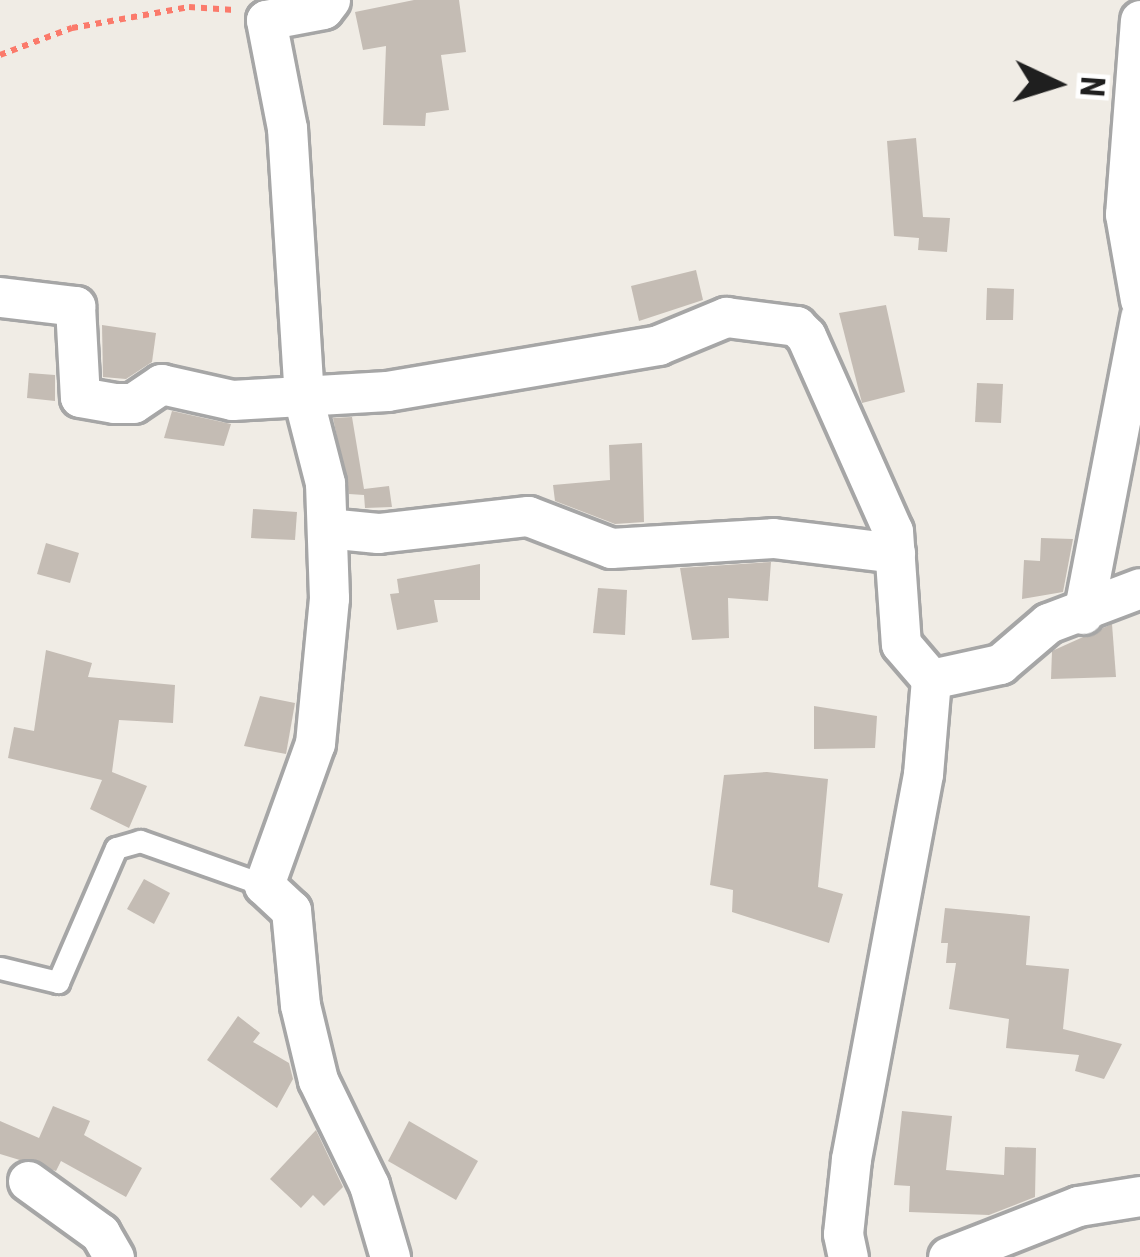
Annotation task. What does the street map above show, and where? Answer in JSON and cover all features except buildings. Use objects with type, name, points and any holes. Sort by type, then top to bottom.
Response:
[{"type":"street","points":[[330,0],[323,10],[266,20],[287,128],[304,401],[325,483],[327,528],[316,742],[264,885],[291,910],[300,1005],[319,1080],[369,1185],[391,1257]]},
{"type":"street","points":[[1140,20],[1125,214],[1140,300]]},
{"type":"street","points":[[0,298],[74,306],[80,397],[133,403],[161,384],[232,400],[304,401],[622,353],[726,317],[796,326],[850,422],[895,553],[901,644],[931,679],[931,728],[851,1159],[843,1234],[848,1257]]},
{"type":"street","points":[[1083,614],[1140,316]]},
{"type":"street","points":[[327,528],[378,533],[528,516],[611,548],[773,538],[895,553]]},
{"type":"street","points":[[931,679],[1000,664],[1048,623],[1083,614],[1140,588]]},
{"type":"street","points":[[28,1181],[100,1233],[114,1257]]},
{"type":"street","points":[[948,1257],[1078,1206],[1140,1196]]},
{"type":"lane","points":[[0,968],[58,982],[116,848],[140,841],[264,885]]},
{"type":"path","points":[[0,55],[72,28],[189,7],[266,20]]}]
